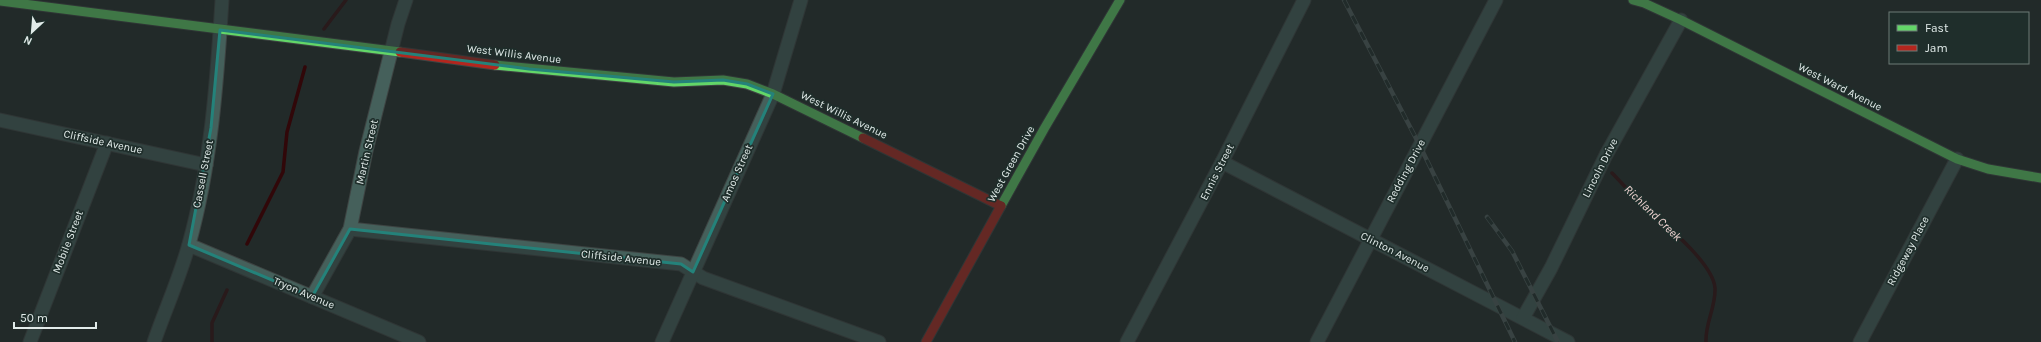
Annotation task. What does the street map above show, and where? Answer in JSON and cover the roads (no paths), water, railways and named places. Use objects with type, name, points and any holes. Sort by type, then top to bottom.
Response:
[{"type":"street","name":"Cassell Street","points":[[154,342],[189,245],[206,165],[211,128],[222,0]]},
{"type":"street","name":"Martin Street","points":[[312,297],[350,229],[366,151],[391,51],[406,0]]},
{"type":"street","name":"Amos Street","points":[[662,342],[773,94],[801,0]]},
{"type":"street","name":"West Green Drive","points":[[926,342],[1001,206],[1120,0]]},
{"type":"street","name":"Ennis Street","points":[[1128,342],[1222,162],[1304,0]]},
{"type":"street","name":"Redding Drive","points":[[1317,342],[1496,0]]},
{"type":"street","name":"West Willis Avenue","points":[[0,1],[529,69],[628,79],[674,82],[723,80],[747,84],[773,94],[1001,206]]},
{"type":"street","name":"West Ward Avenue","points":[[1641,1],[1957,159],[1988,169],[2041,178]]},
{"type":"street","name":"Lincoln Drive","points":[[1523,318],[1551,268],[1606,155],[1680,20]]},
{"type":"street","name":"Cliffside Avenue","points":[[0,120],[206,165]]},
{"type":"street","name":"Mobile Street","points":[[30,342],[106,143]]},
{"type":"street","name":"Ridgeway Place","points":[[1860,342],[1957,159]]},
{"type":"street","name":"Clinton Avenue","points":[[1222,162],[1568,342]]},
{"type":"street","name":"Cliffside Avenue","points":[[350,229],[681,264],[703,278],[879,342]]},
{"type":"street","name":"Tryon Avenue","points":[[189,245],[419,342]]},
{"type":"waterway","points":[[324,29],[346,0]]},
{"type":"waterway","points":[[247,244],[283,172],[287,132],[305,67]]},
{"type":"waterway","name":"Richland Creek","points":[[1612,173],[1638,200],[1696,254],[1712,278],[1715,288],[1715,295],[1707,328],[1706,342]]},
{"type":"waterway","points":[[212,342],[212,323],[227,290]]},
{"type":"railway","points":[[1344,0],[1420,146],[1515,342]]},
{"type":"railway","points":[[1487,217],[1512,251],[1558,342]]}]
